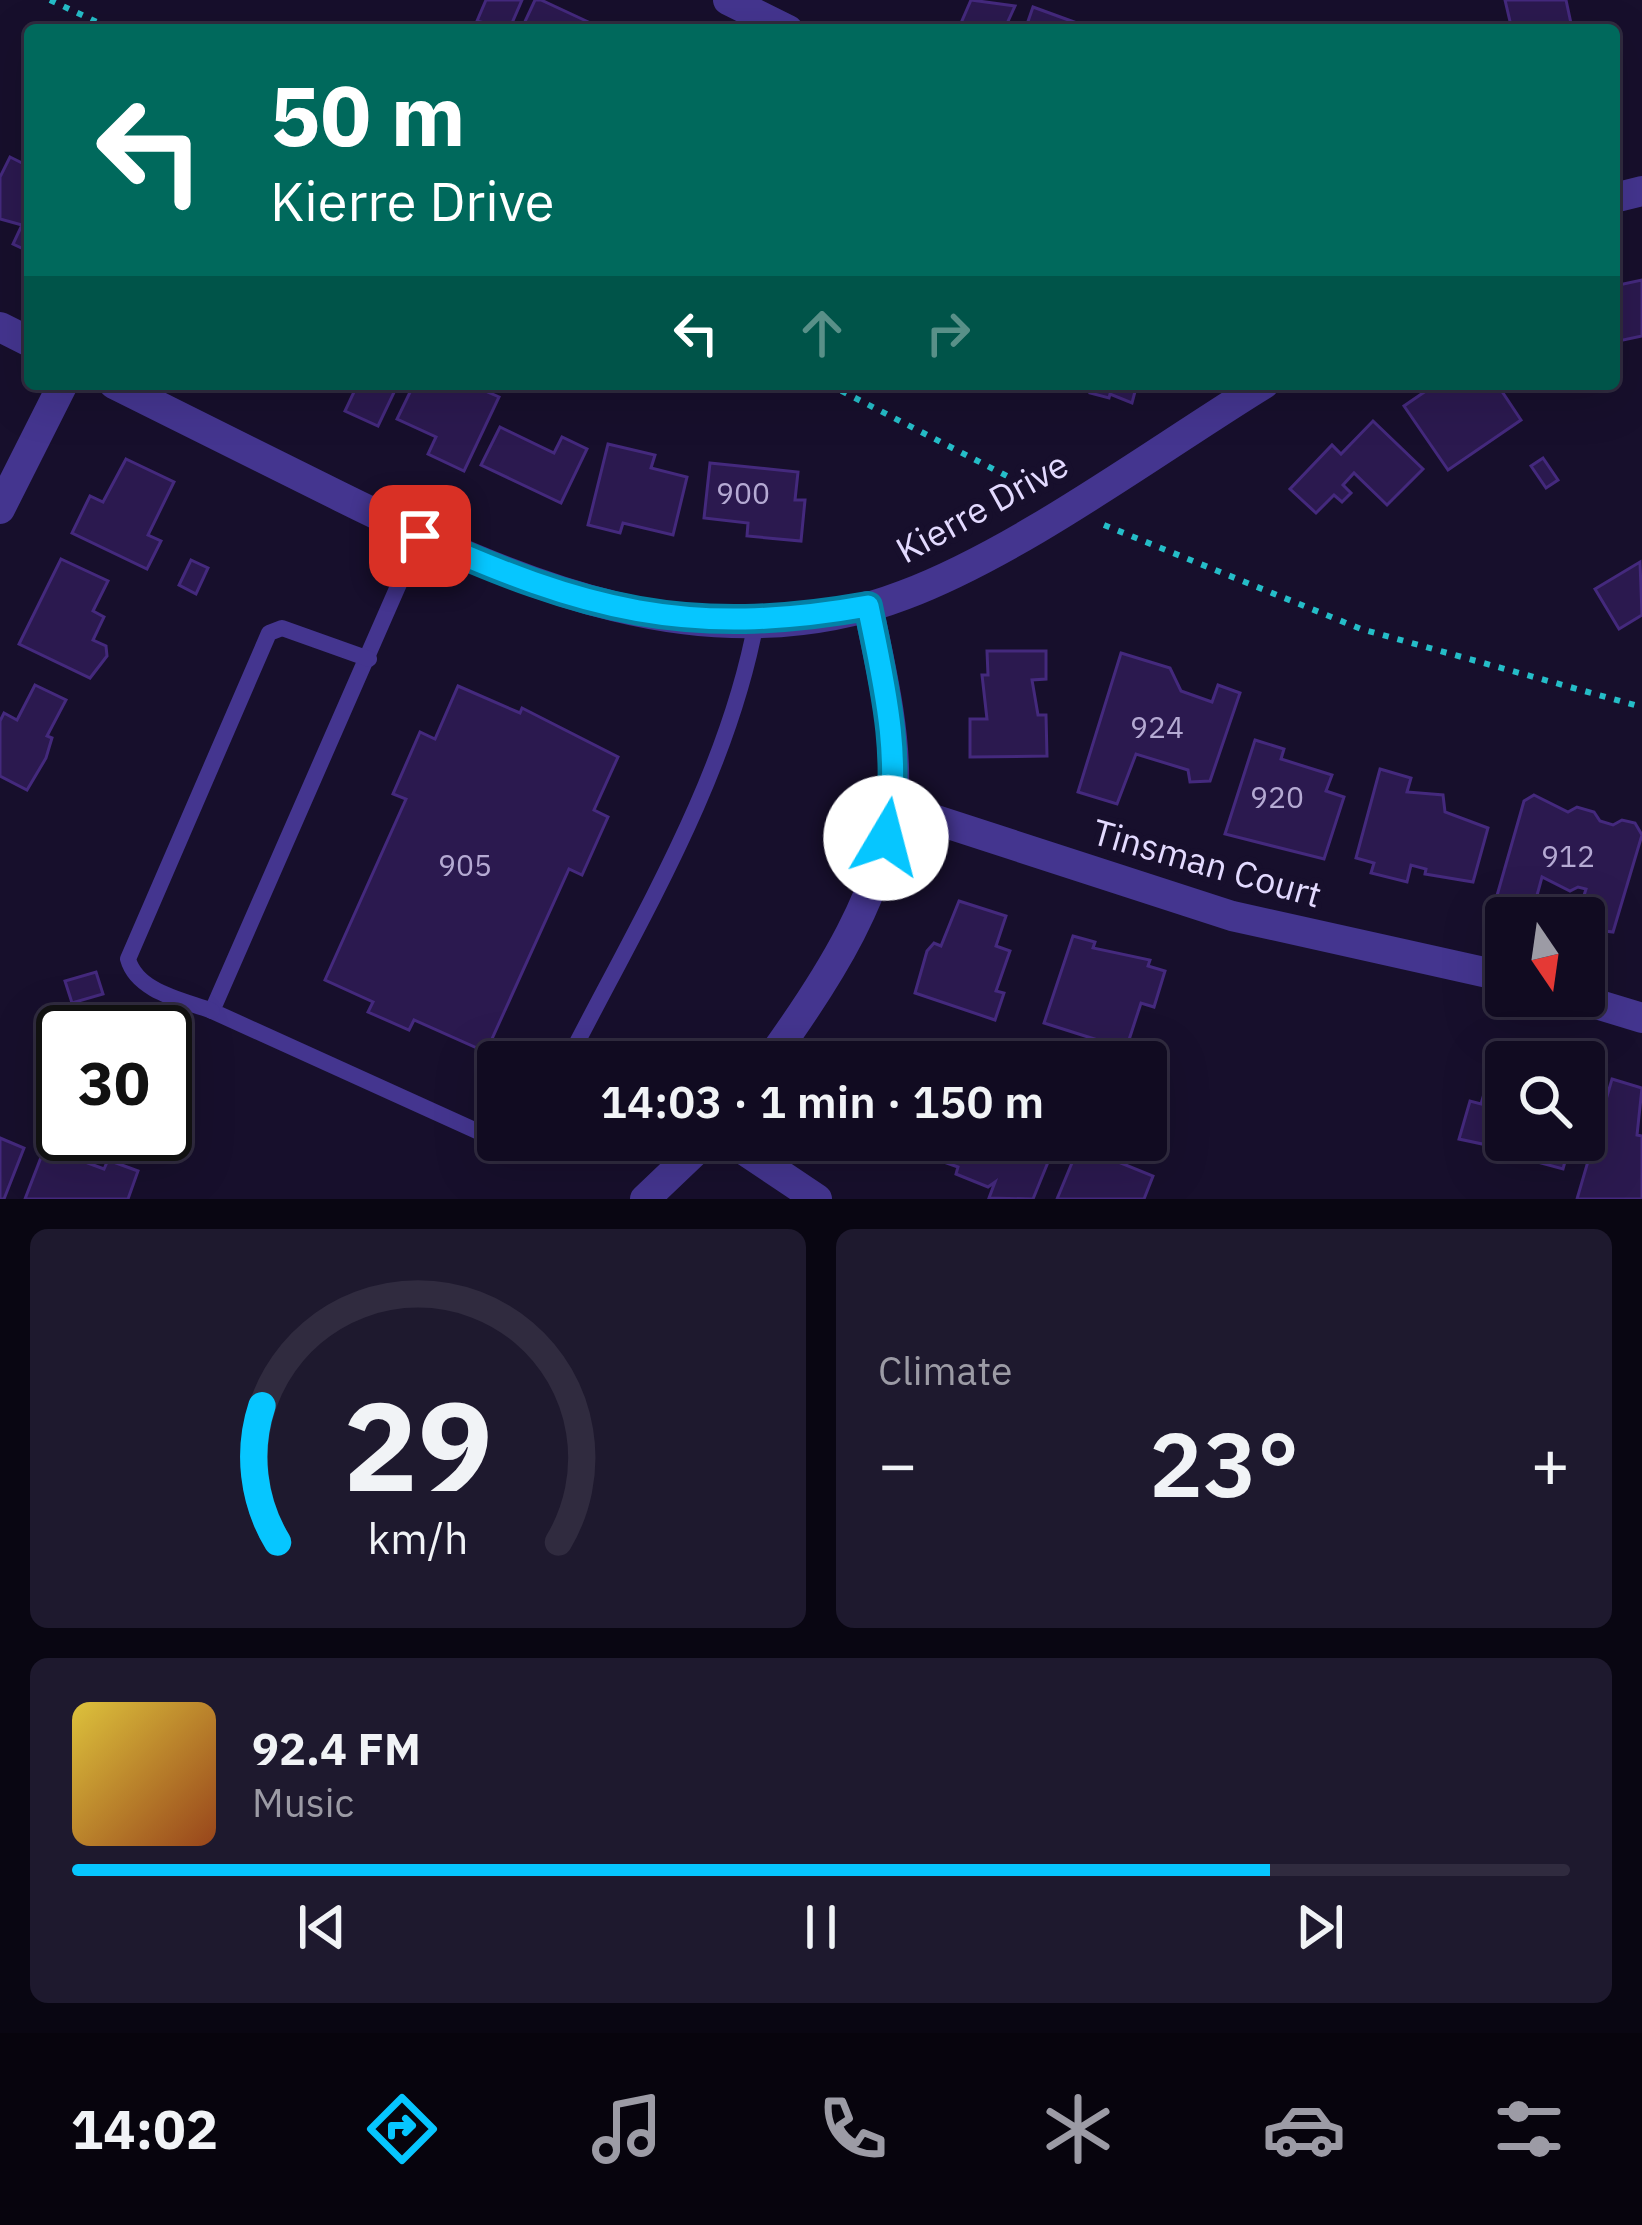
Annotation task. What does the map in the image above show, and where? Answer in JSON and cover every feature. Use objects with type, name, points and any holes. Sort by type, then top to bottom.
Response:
[{"type":"street","points":[[728,0],[776,24]]},
{"type":"street","points":[[0,509],[61,390]]},
{"type":"street","name":"Kierre Drive","points":[[126,390],[509,576],[599,606],[691,620],[756,622],[868,606],[942,578],[1254,390]]},
{"type":"street","points":[[781,1041],[846,938],[893,806],[887,697],[868,606]]},
{"type":"street","name":"Tinsman Court","points":[[893,806],[1232,916],[1485,972]]},
{"type":"street","points":[[1605,1007],[1642,1018]]},
{"type":"street","points":[[645,1199],[685,1161]]},
{"type":"street","points":[[760,1161],[817,1199]]},
{"type":"lane","points":[[212,1011],[420,536]]},
{"type":"lane","points":[[578,1041],[677,846],[734,716],[756,622]]},
{"type":"lane","points":[[369,659],[282,628],[269,633],[128,959],[132,973],[145,985],[477,1131]]},
{"type":"path","points":[[50,0],[101,24]]},
{"type":"path","points":[[840,390],[1066,507],[1361,629],[1642,707]]},
{"type":"building","points":[[486,0],[522,0],[512,24],[477,21]]},
{"type":"building","points":[[535,0],[541,0],[593,24],[524,24]]},
{"type":"building","points":[[971,0],[1015,6],[1007,24],[961,24]]},
{"type":"building","points":[[1505,0],[1566,0],[1571,24],[1511,24]]},
{"type":"building","points":[[1033,7],[1080,24],[1027,24]]},
{"type":"building","points":[[10,157],[24,164],[24,249],[13,244],[22,225],[0,219],[0,177]]},
{"type":"building","points":[[1642,280],[1642,336],[1620,341],[1620,285]]},
{"type":"building","points":[[350,390],[395,390],[378,426],[345,411],[354,392]]},
{"type":"building","points":[[411,390],[483,390],[499,397],[464,471],[428,454],[436,437],[397,419]]},
{"type":"building","points":[[1135,390],[1132,403],[1110,394],[1109,398],[1090,393]]},
{"type":"building","points":[[1427,390],[1501,390],[1521,420],[1448,470],[1404,406]]},
{"type":"building","points":[[1373,421],[1423,469],[1387,505],[1354,473],[1343,485],[1351,493],[1342,502],[1334,495],[1316,513],[1290,489],[1332,445],[1341,454]]},
{"type":"building","points":[[500,427],[554,453],[562,437],[587,449],[561,503],[481,465]]},
{"type":"building","points":[[608,444],[655,455],[651,468],[687,477],[673,535],[623,523],[620,533],[588,525]]},
{"type":"building","points":[[1543,458],[1558,480],[1546,488],[1531,466]]},
{"type":"building","points":[[126,459],[174,482],[148,535],[161,541],[147,569],[72,533],[90,496],[103,502]]},
{"type":"building","points":[[710,463],[798,472],[795,500],[805,500],[801,541],[747,536],[748,523],[704,518]]},
{"type":"building","points":[[61,559],[108,581],[93,611],[104,617],[93,640],[106,646],[107,656],[90,678],[19,644]]},
{"type":"building","points":[[191,560],[208,568],[196,594],[179,585]]},
{"type":"building","points":[[1640,562],[1642,615],[1619,629],[1595,589]]},
{"type":"building","points":[[987,651],[1046,651],[1046,679],[1032,680],[1038,715],[1046,715],[1047,756],[970,757],[970,719],[987,719],[982,675],[988,675]]},
{"type":"building","points":[[1121,653],[1170,668],[1181,691],[1212,702],[1218,685],[1240,693],[1210,781],[1190,782],[1188,770],[1136,754],[1117,804],[1078,792]]},
{"type":"building","points":[[35,685],[66,700],[47,736],[52,738],[46,758],[27,790],[0,776],[0,721],[4,713],[17,720]]},
{"type":"building","points":[[458,686],[520,713],[522,708],[618,757],[594,810],[608,817],[582,875],[569,869],[491,1041],[477,1041],[477,1048],[414,1020],[409,1030],[368,1012],[373,1002],[325,980],[406,799],[393,794],[420,732],[435,739]]},
{"type":"building","points":[[1255,740],[1284,749],[1281,759],[1332,775],[1326,791],[1344,797],[1324,859],[1225,834]]},
{"type":"building","points":[[1380,769],[1411,778],[1407,792],[1443,795],[1445,812],[1488,828],[1473,882],[1425,874],[1426,869],[1411,865],[1407,882],[1371,873],[1374,863],[1356,858]]},
{"type":"building","points":[[1534,795],[1568,812],[1577,807],[1594,812],[1600,821],[1613,825],[1622,820],[1635,823],[1642,835],[1613,932],[1605,931],[1605,897],[1584,897],[1586,889],[1570,891],[1542,877],[1537,897],[1497,897],[1524,801]]},
{"type":"building","points":[[959,901],[1006,916],[996,946],[1010,951],[996,991],[1004,993],[995,1020],[915,993],[927,951],[934,943],[941,946]]},
{"type":"building","points":[[1073,936],[1095,942],[1093,948],[1150,960],[1148,966],[1165,971],[1154,1007],[1141,1003],[1129,1041],[1101,1041],[1044,1023]]},
{"type":"building","points":[[96,972],[103,994],[72,1003],[65,981]]},
{"type":"building","points":[[1612,1079],[1642,1088],[1637,1135],[1642,1136],[1642,1199],[1577,1199],[1588,1161],[1605,1161],[1605,1103]]},
{"type":"building","points":[[1485,1090],[1485,1145],[1459,1139],[1470,1101],[1481,1104]]},
{"type":"building","points":[[0,1138],[24,1148],[4,1199],[0,1199]]},
{"type":"building","points":[[40,1161],[83,1161],[104,1169],[111,1161],[138,1171],[128,1199],[25,1199]]},
{"type":"building","points":[[1048,1161],[1033,1199],[989,1198],[995,1182],[988,1187],[956,1174],[958,1167],[944,1162]]},
{"type":"building","points":[[1073,1161],[1116,1161],[1153,1176],[1144,1199],[1057,1199]]},
{"type":"building","points":[[1542,1161],[1565,1161],[1563,1169]]},
{"type":"route","points":[[420,536],[569,597],[643,614],[756,622],[868,606],[887,697],[894,783],[886,838]]}]
